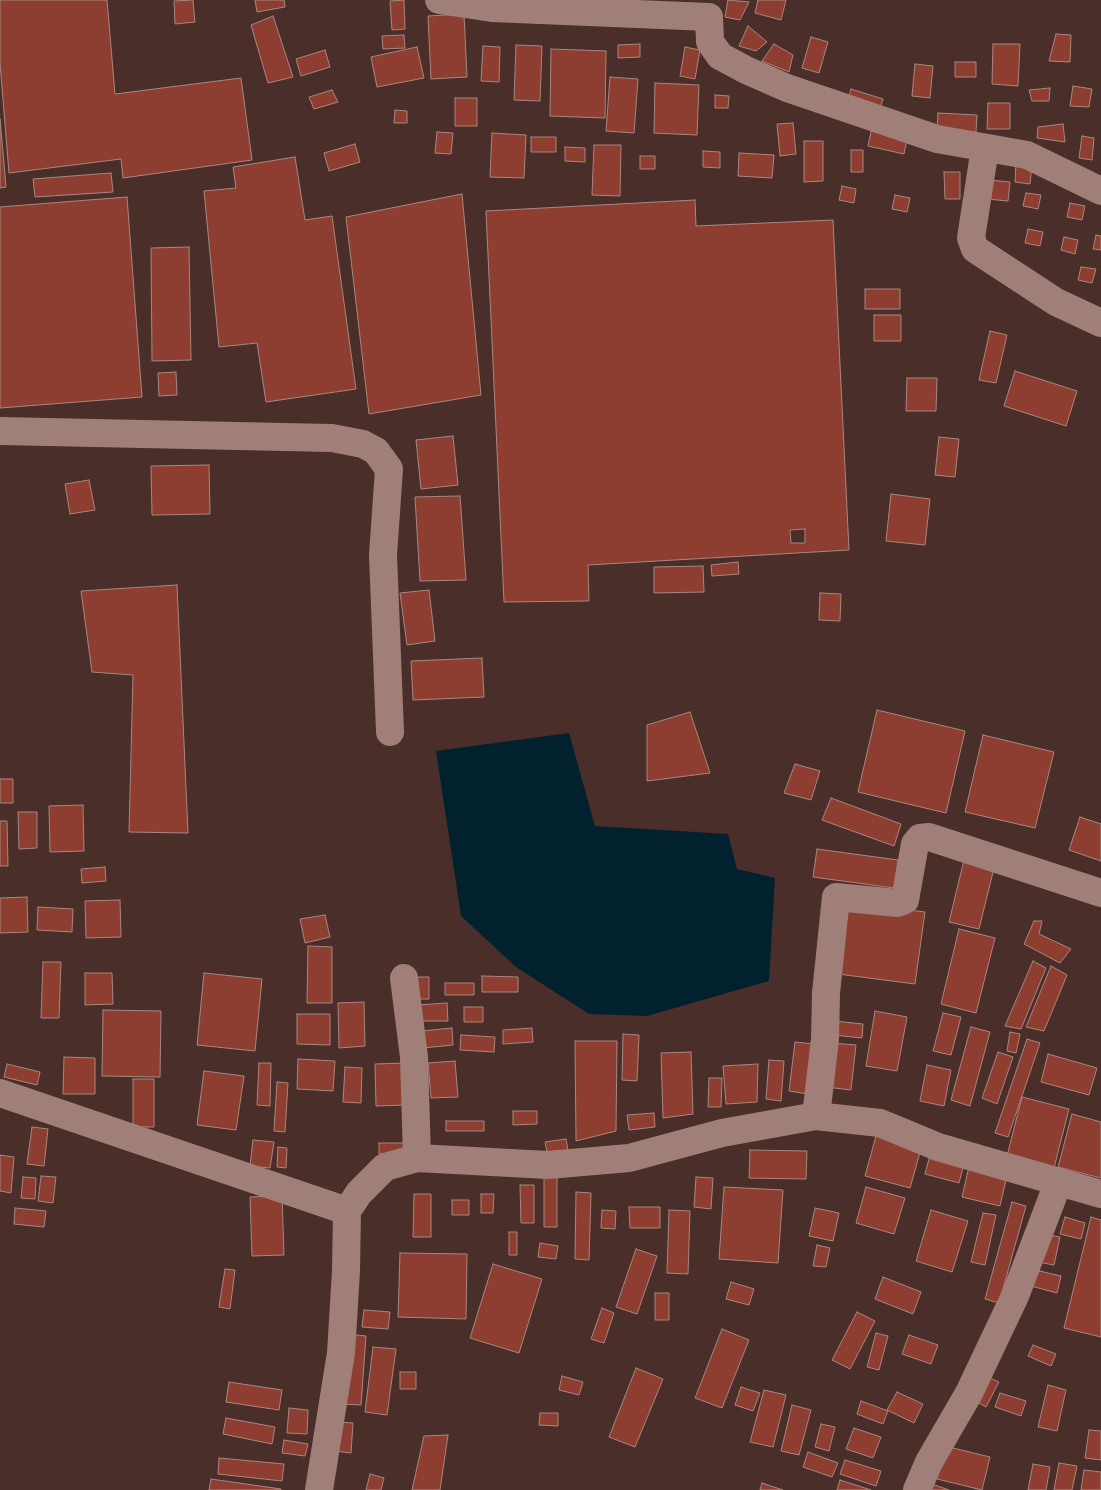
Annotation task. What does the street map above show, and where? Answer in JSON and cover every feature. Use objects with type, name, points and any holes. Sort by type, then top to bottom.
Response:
[{"type":"street","points":[[439,0],[492,8],[710,8],[710,42],[720,56],[746,70],[787,88],[937,139],[1027,155],[1101,192]]},
{"type":"street","points":[[985,148],[971,238],[975,249],[1056,302],[1101,323]]},
{"type":"street","points":[[0,431],[332,438],[363,444],[376,451],[389,469],[383,555],[390,732]]},
{"type":"street","points":[[816,1116],[826,1039],[826,993],[836,897],[898,903],[905,900],[915,844],[920,838],[929,837],[1101,894]]},
{"type":"street","points":[[404,978],[414,1057],[417,1158]]},
{"type":"street","points":[[0,1093],[347,1211]]},
{"type":"street","points":[[320,1490],[341,1353],[346,1271],[347,1211],[359,1193],[385,1167],[417,1158],[548,1165],[629,1158],[722,1134],[816,1116],[880,1123],[938,1147],[1101,1194]]},
{"type":"street","points":[[917,1490],[929,1462],[968,1393],[1015,1296],[1058,1183]]},
{"type":"water","points":[[569,733],[595,826],[728,834],[737,869],[775,878],[769,981],[647,1016],[589,1014],[516,967],[461,916],[436,751]]},
{"type":"building","points":[[0,0],[107,0],[115,94],[241,78],[252,160],[123,178],[121,159],[9,173],[0,63]]},
{"type":"building","points":[[193,0],[195,22],[175,24],[174,1]]},
{"type":"building","points":[[255,0],[284,0],[285,7],[257,12]]},
{"type":"building","points":[[404,0],[405,29],[392,30],[390,1]]},
{"type":"building","points":[[728,0],[749,2],[740,20],[725,17]]},
{"type":"building","points":[[758,0],[786,0],[781,20],[755,13]]},
{"type":"building","points":[[464,14],[467,77],[431,79],[428,16]]},
{"type":"building","points":[[273,16],[293,77],[268,83],[251,25]]},
{"type":"building","points":[[748,26],[767,42],[756,51],[739,46]]},
{"type":"building","points":[[1056,34],[1071,35],[1070,62],[1049,61]]},
{"type":"building","points":[[404,35],[405,48],[383,49],[382,36]]},
{"type":"building","points":[[811,37],[828,42],[819,73],[802,68]]},
{"type":"building","points":[[640,44],[640,57],[618,58],[618,45]]},
{"type":"building","points":[[774,44],[793,55],[789,72],[762,61]]},
{"type":"building","points":[[993,44],[1020,44],[1018,86],[992,84]]},
{"type":"building","points":[[516,45],[542,46],[540,101],[514,100]]},
{"type":"building","points":[[483,46],[500,47],[499,82],[481,81]]},
{"type":"building","points":[[417,47],[424,78],[377,87],[371,57]]},
{"type":"building","points":[[685,47],[700,50],[695,79],[680,76]]},
{"type":"building","points":[[551,49],[606,51],[605,118],[550,116]]},
{"type":"building","points":[[325,50],[330,67],[301,76],[296,59]]},
{"type":"building","points":[[955,62],[976,62],[976,77],[955,77]]},
{"type":"building","points":[[915,64],[933,66],[930,98],[912,96]]},
{"type":"building","points":[[610,77],[638,79],[634,133],[606,131]]},
{"type":"building","points":[[655,83],[699,85],[697,135],[654,133]]},
{"type":"building","points":[[1073,86],[1092,89],[1089,107],[1070,106]]},
{"type":"building","points":[[1050,88],[1049,101],[1032,101],[1029,90]]},
{"type":"building","points":[[851,89],[883,99],[879,112],[847,102]]},
{"type":"building","points":[[332,90],[338,102],[314,109],[309,97]]},
{"type":"building","points":[[715,95],[729,96],[728,108],[715,108]]},
{"type":"building","points":[[455,98],[477,98],[477,126],[455,126]]},
{"type":"building","points":[[988,103],[1010,103],[1010,129],[987,129]]},
{"type":"building","points":[[395,110],[407,111],[407,123],[394,123]]},
{"type":"building","points":[[938,113],[977,115],[976,132],[937,130]]},
{"type":"building","points":[[0,119],[6,187],[0,188]]},
{"type":"building","points":[[793,123],[796,154],[780,156],[777,124]]},
{"type":"building","points":[[1063,124],[1065,142],[1037,138],[1038,127]]},
{"type":"building","points":[[872,127],[908,135],[904,154],[868,146]]},
{"type":"building","points":[[437,132],[453,133],[451,154],[435,153]]},
{"type":"building","points":[[492,133],[526,135],[524,178],[490,177]]},
{"type":"building","points":[[1082,136],[1094,138],[1092,160],[1079,158]]},
{"type":"building","points":[[531,137],[556,137],[556,152],[531,152]]},
{"type":"building","points":[[804,141],[823,141],[823,181],[804,182]]},
{"type":"building","points":[[355,144],[360,162],[329,171],[324,153]]},
{"type":"building","points":[[594,145],[621,145],[620,196],[592,195]]},
{"type":"building","points":[[565,147],[585,148],[585,162],[565,161]]},
{"type":"building","points":[[851,150],[863,150],[863,172],[851,172]]},
{"type":"building","points":[[703,151],[720,152],[720,168],[703,167]]},
{"type":"building","points":[[739,153],[774,155],[772,178],[738,176]]},
{"type":"building","points":[[640,156],[655,156],[655,169],[640,169]]},
{"type":"building","points":[[295,157],[305,220],[332,216],[356,389],[266,402],[257,343],[219,347],[204,191],[236,188],[233,167]]},
{"type":"building","points":[[1016,162],[1032,163],[1030,184],[1015,182]]},
{"type":"building","points":[[944,172],[960,172],[960,199],[945,199]]},
{"type":"building","points":[[111,173],[113,192],[35,197],[33,179]]},
{"type":"building","points":[[989,180],[1010,182],[1008,201],[987,199]]},
{"type":"building","points":[[842,186],[856,189],[854,203],[839,200]]},
{"type":"building","points":[[1026,193],[1041,195],[1038,209],[1023,206]]},
{"type":"building","points":[[462,194],[481,395],[369,414],[346,217]]},
{"type":"building","points":[[895,195],[910,198],[907,212],[892,209]]},
{"type":"building","points":[[127,197],[142,397],[0,408],[0,207]]},
{"type":"building","points":[[695,200],[696,226],[833,220],[849,550],[588,565],[589,601],[504,602],[486,211]]},
{"type":"building","points":[[1070,203],[1085,206],[1082,220],[1067,217]]},
{"type":"building","points":[[1028,229],[1043,232],[1040,246],[1025,243]]},
{"type":"building","points":[[1096,235],[1101,236],[1101,250],[1093,249]]},
{"type":"building","points":[[1064,237],[1078,240],[1075,254],[1061,250]]},
{"type":"building","points":[[189,247],[191,360],[152,361],[151,248]]},
{"type":"building","points":[[1081,267],[1096,269],[1092,283],[1078,280]]},
{"type":"building","points":[[865,289],[900,289],[900,309],[865,309]]},
{"type":"building","points":[[874,315],[901,315],[901,341],[874,341]]},
{"type":"building","points":[[990,331],[1007,335],[996,383],[979,380]]},
{"type":"building","points":[[1015,371],[1077,391],[1066,426],[1004,406]]},
{"type":"building","points":[[176,372],[177,395],[159,396],[158,373]]},
{"type":"building","points":[[907,378],[937,378],[936,411],[906,411]]},
{"type":"building","points":[[453,436],[458,485],[421,489],[416,440]]},
{"type":"building","points":[[939,437],[959,439],[955,477],[935,475]]},
{"type":"building","points":[[209,465],[210,514],[152,515],[151,466]]},
{"type":"building","points":[[89,480],[95,510],[70,514],[65,484]]},
{"type":"building","points":[[891,494],[930,499],[925,545],[886,541]]},
{"type":"building","points":[[460,496],[466,580],[420,581],[415,497]]},
{"type":"building","points":[[805,529],[805,543],[791,543],[790,530]]},
{"type":"building","points":[[738,562],[739,574],[712,576],[711,565]]},
{"type":"building","points":[[703,566],[704,592],[654,593],[654,567]]},
{"type":"building","points":[[177,585],[188,833],[129,832],[133,675],[92,672],[81,591]]},
{"type":"building","points":[[429,590],[435,641],[407,645],[400,593]]},
{"type":"building","points":[[820,593],[841,594],[840,621],[819,620]]},
{"type":"building","points":[[482,658],[484,697],[413,700],[411,661]]},
{"type":"building","points":[[877,710],[965,731],[946,813],[858,792]]},
{"type":"building","points":[[690,712],[710,773],[647,781],[647,725]]},
{"type":"building","points":[[983,735],[1054,752],[1035,828],[965,812]]},
{"type":"building","points":[[795,764],[820,771],[811,800],[784,793]]},
{"type":"building","points":[[0,779],[13,779],[13,803],[0,803]]},
{"type":"building","points":[[831,798],[901,824],[894,846],[822,820]]},
{"type":"building","points":[[83,805],[84,851],[50,852],[49,806]]},
{"type":"building","points":[[18,812],[37,812],[37,848],[19,849]]},
{"type":"building","points":[[1080,817],[1101,824],[1101,861],[1069,850]]},
{"type":"building","points":[[0,821],[7,821],[8,866],[0,866]]},
{"type":"building","points":[[817,849],[898,860],[894,888],[813,877]]},
{"type":"building","points":[[965,856],[995,864],[979,929],[949,922]]},
{"type":"building","points":[[105,867],[106,881],[82,883],[81,869]]},
{"type":"building","points":[[27,897],[28,932],[0,933],[0,898]]},
{"type":"building","points":[[120,900],[121,937],[86,938],[85,901]]},
{"type":"building","points":[[847,902],[925,912],[915,984],[838,974]]},
{"type":"building","points":[[38,907],[73,909],[72,932],[37,930]]},
{"type":"building","points":[[325,915],[330,937],[305,943],[300,919]]},
{"type":"building","points":[[1034,921],[1042,921],[1039,934],[1071,949],[1060,963],[1024,944]]},
{"type":"building","points":[[959,929],[995,938],[976,1013],[941,1004]]},
{"type":"building","points":[[308,946],[332,947],[332,1003],[307,1003]]},
{"type":"building","points":[[1033,961],[1046,968],[1021,1029],[1005,1026]]},
{"type":"building","points":[[43,962],[61,962],[59,1018],[41,1018]]},
{"type":"building","points":[[1051,966],[1067,975],[1044,1031],[1026,1027]]},
{"type":"building","points":[[85,973],[112,973],[113,1004],[85,1005]]},
{"type":"building","points":[[204,973],[262,979],[255,1051],[197,1045]]},
{"type":"building","points":[[482,976],[518,977],[518,992],[482,992]]},
{"type":"building","points":[[415,977],[429,977],[429,999],[415,999]]},
{"type":"building","points":[[445,983],[474,983],[474,995],[445,995]]},
{"type":"building","points":[[364,1002],[365,1046],[339,1048],[338,1003]]},
{"type":"building","points":[[447,1003],[448,1021],[417,1021],[417,1005]]},
{"type":"building","points":[[464,1007],[483,1007],[483,1022],[464,1022]]},
{"type":"building","points":[[103,1010],[161,1011],[160,1077],[102,1076]]},
{"type":"building","points":[[875,1011],[907,1017],[897,1071],[866,1066]]},
{"type":"building","points":[[943,1013],[961,1017],[951,1055],[933,1051]]},
{"type":"building","points":[[297,1014],[330,1014],[330,1045],[297,1044]]},
{"type":"building","points":[[834,1021],[863,1024],[862,1038],[833,1035]]},
{"type":"building","points":[[971,1027],[990,1032],[970,1106],[951,1100]]},
{"type":"building","points":[[452,1028],[453,1045],[423,1048],[422,1031]]},
{"type":"building","points":[[532,1028],[533,1042],[503,1044],[503,1030]]},
{"type":"building","points":[[1010,1032],[1020,1034],[1016,1053],[1007,1051]]},
{"type":"building","points":[[623,1034],[639,1035],[637,1081],[622,1080]]},
{"type":"building","points":[[461,1035],[495,1037],[494,1052],[460,1050]]},
{"type":"building","points":[[1027,1039],[1040,1043],[1008,1137],[995,1133]]},
{"type":"building","points":[[575,1041],[617,1041],[616,1131],[576,1141]]},
{"type":"building","points":[[795,1042],[814,1044],[808,1094],[789,1091]]},
{"type":"building","points":[[831,1043],[856,1045],[851,1090],[826,1087]]},
{"type":"building","points":[[691,1052],[693,1114],[663,1118],[661,1053]]},
{"type":"building","points":[[998,1052],[1013,1057],[997,1104],[982,1098]]},
{"type":"building","points":[[1048,1054],[1097,1068],[1089,1095],[1041,1082]]},
{"type":"building","points":[[64,1057],[95,1058],[95,1094],[63,1094]]},
{"type":"building","points":[[298,1059],[335,1061],[333,1091],[297,1089]]},
{"type":"building","points":[[769,1060],[784,1061],[781,1101],[766,1099]]},
{"type":"building","points":[[455,1061],[458,1097],[431,1098],[428,1063]]},
{"type":"building","points":[[259,1063],[271,1063],[270,1106],[257,1105]]},
{"type":"building","points":[[406,1063],[407,1105],[376,1106],[375,1064]]},
{"type":"building","points":[[7,1064],[40,1072],[37,1085],[4,1077]]},
{"type":"building","points":[[758,1064],[757,1102],[726,1104],[723,1066]]},
{"type":"building","points":[[927,1065],[951,1070],[944,1106],[920,1101]]},
{"type":"building","points":[[345,1067],[362,1068],[361,1103],[343,1102]]},
{"type":"building","points":[[204,1071],[244,1076],[236,1130],[197,1125]]},
{"type":"building","points":[[709,1078],[722,1078],[721,1107],[708,1107]]},
{"type":"building","points":[[133,1079],[154,1079],[154,1127],[133,1127]]},
{"type":"building","points":[[277,1082],[288,1083],[285,1132],[274,1131]]},
{"type":"building","points":[[1022,1097],[1069,1109],[1054,1168],[1007,1156]]},
{"type":"building","points":[[513,1111],[537,1111],[537,1124],[513,1125]]},
{"type":"building","points":[[654,1113],[655,1127],[629,1130],[627,1115]]},
{"type":"building","points":[[1072,1114],[1101,1122],[1101,1178],[1058,1167]]},
{"type":"building","points":[[446,1121],[484,1121],[484,1131],[446,1131]]},
{"type":"building","points":[[32,1127],[48,1129],[44,1166],[27,1164]]},
{"type":"building","points":[[876,1136],[921,1149],[910,1188],[865,1176]]},
{"type":"building","points":[[566,1139],[568,1150],[547,1152],[545,1142]]},
{"type":"building","points":[[253,1140],[274,1142],[270,1168],[250,1166]]},
{"type":"building","points":[[379,1143],[408,1143],[408,1154],[379,1154]]},
{"type":"building","points":[[278,1147],[287,1148],[286,1168],[277,1167]]},
{"type":"building","points":[[750,1150],[807,1151],[806,1179],[749,1178]]},
{"type":"building","points":[[931,1151],[965,1160],[959,1183],[925,1174]]},
{"type":"building","points":[[0,1155],[14,1157],[11,1193],[0,1191]]},
{"type":"building","points":[[970,1162],[1008,1171],[1000,1206],[962,1197]]},
{"type":"building","points":[[41,1176],[56,1177],[53,1203],[38,1201]]},
{"type":"building","points":[[544,1176],[557,1176],[557,1227],[544,1227]]},
{"type":"building","points":[[23,1177],[36,1178],[35,1199],[21,1198]]},
{"type":"building","points":[[696,1177],[713,1178],[711,1209],[694,1207]]},
{"type":"building","points":[[520,1185],[534,1185],[534,1223],[521,1223]]},
{"type":"building","points":[[724,1187],[783,1190],[778,1263],[719,1259]]},
{"type":"building","points":[[866,1187],[905,1198],[894,1234],[856,1223]]},
{"type":"building","points":[[576,1192],[591,1193],[589,1260],[575,1259]]},
{"type":"building","points":[[414,1194],[431,1194],[431,1237],[413,1237]]},
{"type":"building","points":[[481,1194],[494,1194],[493,1213],[481,1213]]},
{"type":"building","points":[[282,1196],[284,1255],[252,1256],[250,1197]]},
{"type":"building","points":[[452,1200],[469,1200],[469,1215],[452,1215]]},
{"type":"building","points":[[1012,1202],[1026,1206],[999,1303],[985,1299]]},
{"type":"building","points":[[629,1207],[660,1207],[660,1228],[630,1228]]},
{"type":"building","points":[[15,1208],[46,1211],[44,1227],[14,1224]]},
{"type":"building","points":[[815,1208],[839,1213],[833,1241],[809,1236]]},
{"type":"building","points":[[602,1210],[616,1211],[615,1229],[601,1228]]},
{"type":"building","points":[[669,1210],[690,1211],[688,1274],[667,1273]]},
{"type":"building","points":[[931,1210],[968,1221],[952,1272],[916,1261]]},
{"type":"building","points":[[983,1213],[996,1215],[985,1265],[971,1262]]},
{"type":"building","points":[[1065,1217],[1085,1223],[1081,1239],[1060,1234]]},
{"type":"building","points":[[1091,1217],[1101,1220],[1101,1337],[1064,1328]]},
{"type":"building","points":[[509,1232],[517,1232],[517,1255],[509,1255]]},
{"type":"building","points":[[1044,1234],[1060,1237],[1054,1265],[1038,1262]]},
{"type":"building","points":[[540,1243],[558,1246],[556,1259],[538,1257]]},
{"type":"building","points":[[817,1245],[830,1248],[826,1267],[813,1266]]},
{"type":"building","points":[[636,1249],[657,1256],[637,1314],[616,1307]]},
{"type":"building","points":[[400,1253],[467,1254],[466,1319],[398,1317]]},
{"type":"building","points":[[493,1264],[542,1279],[519,1353],[470,1338]]},
{"type":"building","points":[[225,1269],[235,1270],[230,1309],[219,1307]]},
{"type":"building","points":[[1035,1270],[1061,1276],[1057,1293],[1031,1286]]},
{"type":"building","points":[[883,1277],[921,1292],[913,1314],[875,1299]]},
{"type":"building","points":[[731,1282],[754,1289],[749,1305],[726,1299]]},
{"type":"building","points":[[655,1293],[669,1293],[669,1320],[655,1320]]},
{"type":"building","points":[[602,1308],[614,1313],[604,1343],[591,1339]]},
{"type":"building","points":[[364,1310],[390,1312],[388,1329],[362,1327]]},
{"type":"building","points":[[857,1312],[875,1321],[850,1369],[832,1360]]},
{"type":"building","points":[[722,1329],[749,1340],[722,1408],[695,1398]]},
{"type":"building","points":[[876,1333],[888,1336],[879,1370],[867,1367]]},
{"type":"building","points":[[346,1334],[366,1336],[361,1405],[342,1404]]},
{"type":"building","points":[[909,1335],[938,1345],[931,1364],[902,1354]]},
{"type":"building","points":[[1033,1345],[1056,1354],[1051,1366],[1028,1356]]},
{"type":"building","points":[[373,1347],[396,1349],[387,1415],[365,1412]]},
{"type":"building","points":[[636,1368],[663,1379],[635,1447],[609,1437]]},
{"type":"building","points":[[400,1372],[416,1372],[416,1389],[400,1389]]},
{"type":"building","points":[[562,1376],[583,1382],[579,1395],[559,1390]]},
{"type":"building","points":[[986,1376],[999,1382],[986,1407],[975,1401]]},
{"type":"building","points":[[229,1382],[282,1390],[279,1410],[226,1402]]},
{"type":"building","points":[[1048,1385],[1066,1390],[1057,1431],[1038,1427]]},
{"type":"building","points":[[741,1387],[760,1393],[753,1411],[735,1405]]},
{"type":"building","points":[[764,1390],[786,1395],[773,1447],[750,1442]]},
{"type":"building","points":[[897,1392],[923,1404],[914,1423],[887,1410]]},
{"type":"building","points":[[1000,1393],[1026,1401],[1021,1416],[995,1407]]},
{"type":"building","points":[[861,1401],[888,1411],[883,1424],[857,1414]]},
{"type":"building","points":[[792,1405],[811,1410],[799,1455],[781,1451]]},
{"type":"building","points":[[289,1408],[308,1410],[307,1434],[287,1433]]},
{"type":"building","points":[[540,1413],[558,1413],[558,1426],[539,1425]]},
{"type":"building","points":[[226,1418],[275,1427],[272,1444],[223,1434]]},
{"type":"building","points":[[336,1422],[353,1423],[351,1453],[334,1451]]},
{"type":"building","points":[[821,1424],[835,1427],[829,1451],[815,1447]]},
{"type":"building","points":[[854,1428],[881,1437],[873,1458],[846,1449]]},
{"type":"building","points":[[1089,1430],[1101,1431],[1101,1460],[1085,1458]]},
{"type":"building","points":[[448,1435],[440,1490],[412,1490],[424,1436]]},
{"type":"building","points":[[284,1440],[308,1444],[305,1456],[282,1453]]},
{"type":"building","points":[[945,1446],[990,1457],[982,1490],[937,1479]]},
{"type":"building","points":[[808,1452],[838,1463],[832,1477],[803,1467]]},
{"type":"building","points":[[219,1458],[284,1464],[282,1481],[218,1474]]},
{"type":"building","points":[[845,1460],[881,1471],[876,1486],[840,1474]]},
{"type":"building","points":[[1059,1463],[1077,1466],[1072,1490],[1054,1490]]},
{"type":"building","points":[[1033,1464],[1050,1467],[1046,1490],[1028,1490]]},
{"type":"building","points":[[1084,1470],[1101,1472],[1101,1490],[1081,1490]]},
{"type":"building","points":[[370,1474],[384,1478],[381,1490],[366,1490]]},
{"type":"building","points":[[211,1479],[281,1489],[281,1490],[209,1490]]},
{"type":"building","points":[[840,1480],[871,1490],[837,1490]]},
{"type":"building","points":[[926,1482],[949,1490],[923,1490]]},
{"type":"building","points":[[762,1483],[783,1490],[760,1490]]}]
